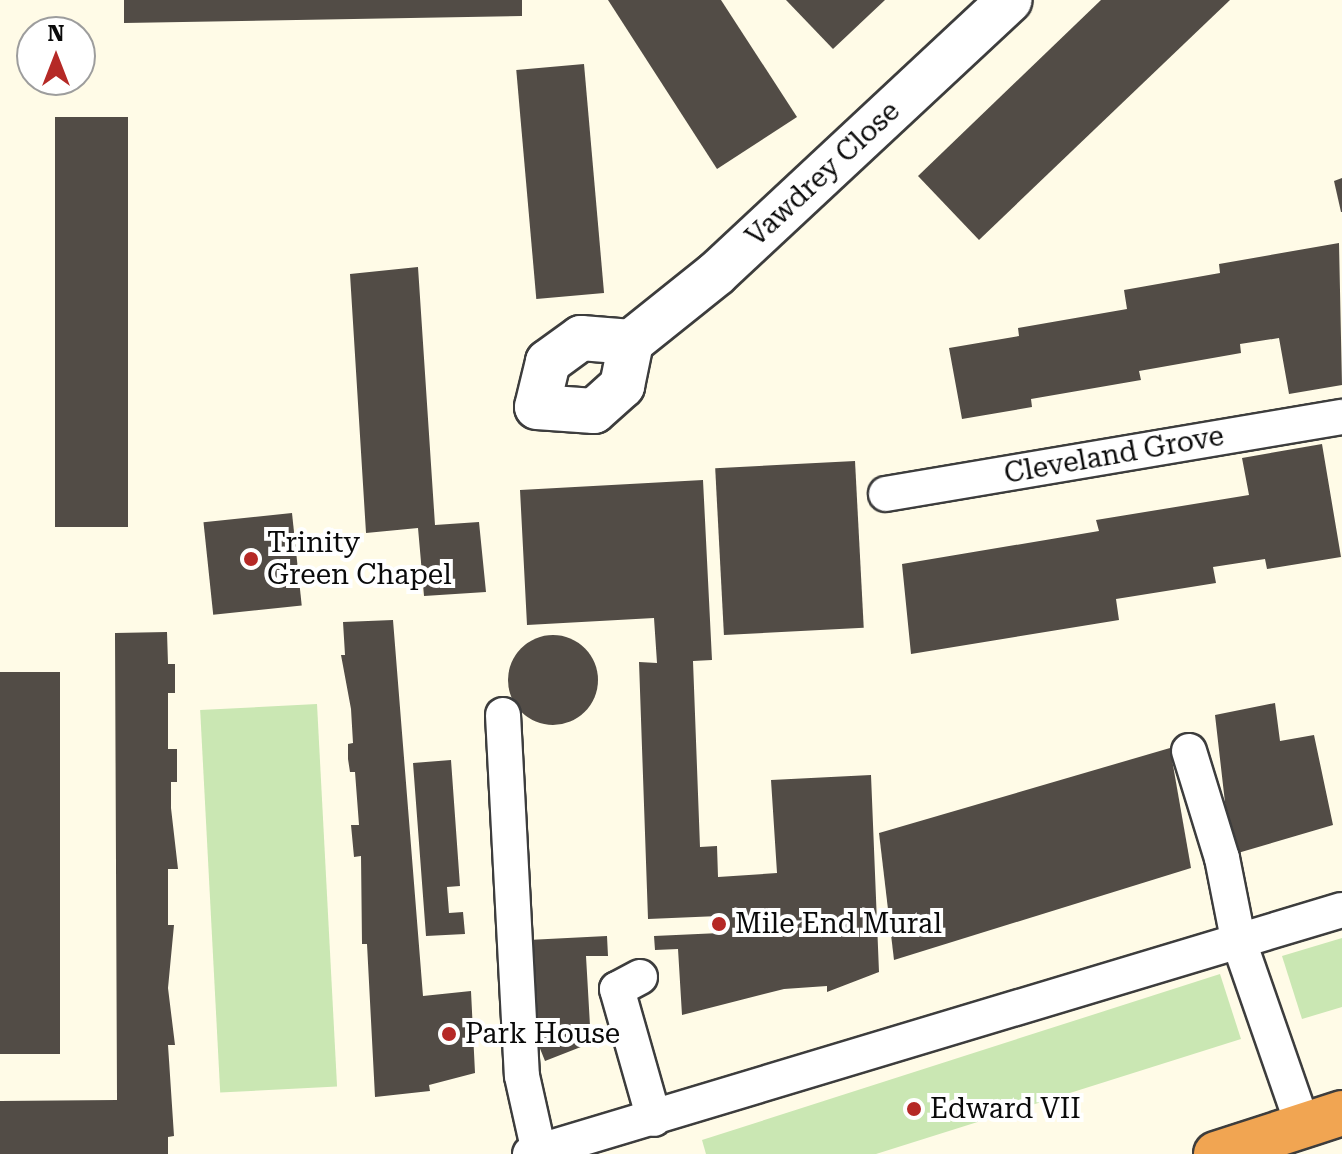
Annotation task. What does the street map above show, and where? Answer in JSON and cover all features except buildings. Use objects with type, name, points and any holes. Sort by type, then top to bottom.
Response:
[{"type":"highway","points":[[1216,1154],[1323,1119]]},
{"type":"street","name":"Vawdrey Close","points":[[631,342],[717,273],[1010,0]]},
{"type":"lane","name":"Cleveland Grove","points":[[886,494],[1342,417]]},
{"type":"lane","points":[[503,715],[522,1076],[534,1153],[1342,910]]},
{"type":"lane","points":[[1189,751],[1222,858],[1238,939],[1323,1119]]},
{"type":"lane","points":[[640,977],[617,989],[654,1119]]},
{"type":"green space","points":[[317,704],[337,1086],[220,1093],[200,710]]},
{"type":"green space","points":[[1342,938],[1342,1007],[1302,1019],[1282,956]]},
{"type":"green space","points":[[1220,974],[1241,1039],[876,1154],[706,1154],[702,1140]]},
{"type":"place","name":"Trinity Green Chapel","points":[[251,559]]},
{"type":"place","name":"Mile End Mural","points":[[719,924]]},
{"type":"place","name":"Park House","points":[[449,1034]]},
{"type":"place","name":"Edward VII","points":[[914,1109]]}]
